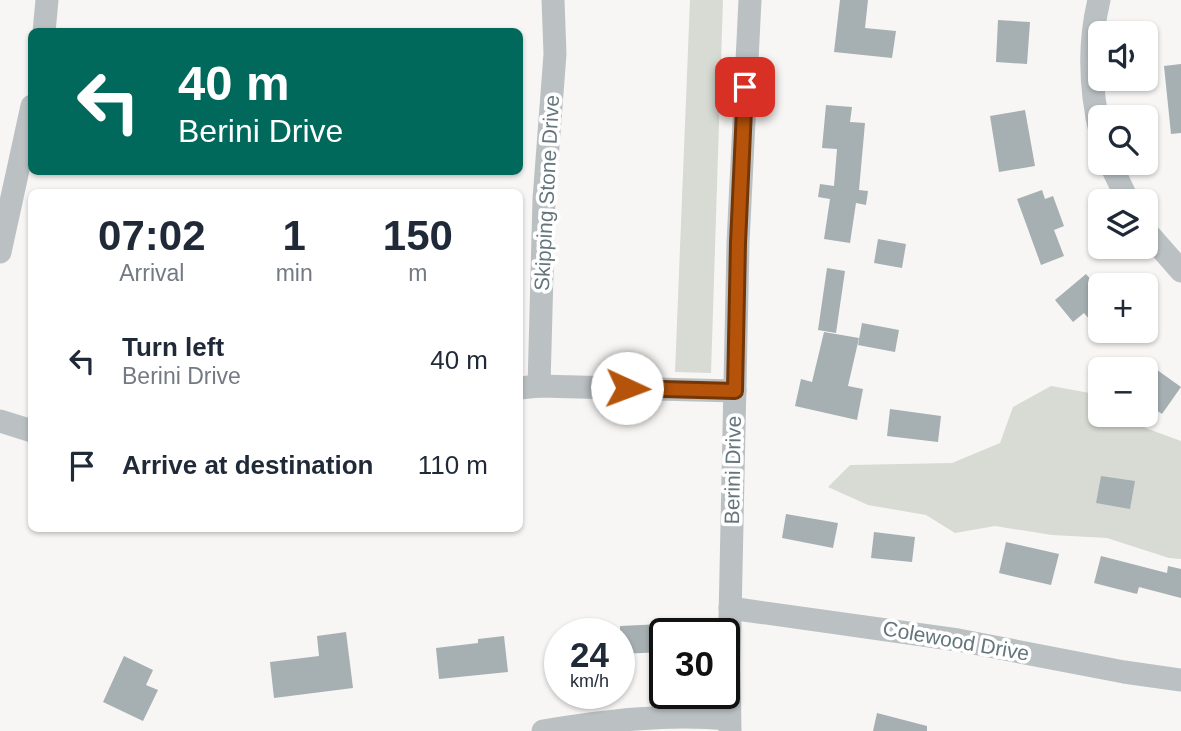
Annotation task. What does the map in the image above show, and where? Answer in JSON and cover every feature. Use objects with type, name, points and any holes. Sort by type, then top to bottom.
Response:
[{"type":"street","points":[[44,28],[47,0]]},
{"type":"street","name":"Skipping Stone Drive","points":[[529,387],[555,54],[553,0]]},
{"type":"street","name":"Berini Drive","points":[[730,725],[738,243],[750,0]]},
{"type":"street","points":[[1094,105],[1091,54],[1099,0]]},
{"type":"street","points":[[0,252],[28,124]]},
{"type":"street","points":[[1158,245],[1181,271]]},
{"type":"street","points":[[529,387],[735,391]]},
{"type":"street","points":[[0,421],[28,430]]},
{"type":"street","name":"Colewood Drive","points":[[730,608],[948,639],[1181,680]]},
{"type":"street","points":[[543,731],[611,722],[701,716],[730,725]]},
{"type":"shaded area","points":[[690,0],[723,0],[711,373],[675,372]]},
{"type":"shaded area","points":[[1051,386],[1088,393],[1088,427],[1143,427],[1181,441],[1181,559],[1169,558],[1107,538],[1052,535],[995,526],[955,533],[926,515],[868,505],[828,487],[850,465],[952,463],[1000,443],[1013,407]]},
{"type":"building","points":[[840,0],[868,0],[865,28],[896,31],[892,58],[834,52]]},
{"type":"building","points":[[998,20],[1030,22],[1027,64],[996,62]]},
{"type":"building","points":[[1181,64],[1181,133],[1171,134],[1164,66]]},
{"type":"building","points":[[826,105],[852,107],[850,122],[865,123],[859,190],[868,191],[866,205],[856,203],[850,243],[824,239],[830,199],[818,197],[820,184],[834,186],[837,149],[822,148]]},
{"type":"building","points":[[1025,110],[1035,166],[999,172],[990,116]]},
{"type":"building","points":[[1042,190],[1045,199],[1053,196],[1064,226],[1054,230],[1064,256],[1041,265],[1017,199]]},
{"type":"building","points":[[878,239],[906,244],[902,268],[874,263]]},
{"type":"building","points":[[827,268],[845,271],[836,333],[818,330]]},
{"type":"building","points":[[1086,274],[1088,276],[1088,318],[1084,313],[1073,322],[1055,300]]},
{"type":"building","points":[[862,323],[899,330],[895,352],[858,345]]},
{"type":"building","points":[[824,332],[859,338],[848,386],[863,389],[857,420],[795,406],[801,379],[812,382]]},
{"type":"building","points":[[1158,371],[1181,387],[1162,414],[1158,411]]},
{"type":"building","points":[[890,409],[941,416],[938,442],[887,436]]},
{"type":"building","points":[[1101,476],[1135,481],[1130,509],[1096,503]]},
{"type":"building","points":[[786,514],[838,523],[833,548],[782,538]]},
{"type":"building","points":[[874,532],[915,537],[912,562],[871,558]]},
{"type":"building","points":[[1006,542],[1059,554],[1051,585],[999,573]]},
{"type":"building","points":[[1101,556],[1167,573],[1168,566],[1181,569],[1181,598],[1139,587],[1137,594],[1094,583]]},
{"type":"building","points":[[635,625],[649,625],[649,653],[635,653]]},
{"type":"building","points":[[346,632],[353,688],[274,698],[270,662],[319,656],[317,636]]},
{"type":"building","points":[[504,636],[508,672],[439,679],[436,648],[478,643],[478,639]]},
{"type":"building","points":[[124,656],[153,670],[146,685],[158,690],[143,721],[103,702]]},
{"type":"building","points":[[877,713],[927,726],[927,731],[873,731]]},
{"type":"route","points":[[627,388],[735,391],[745,87]]}]
